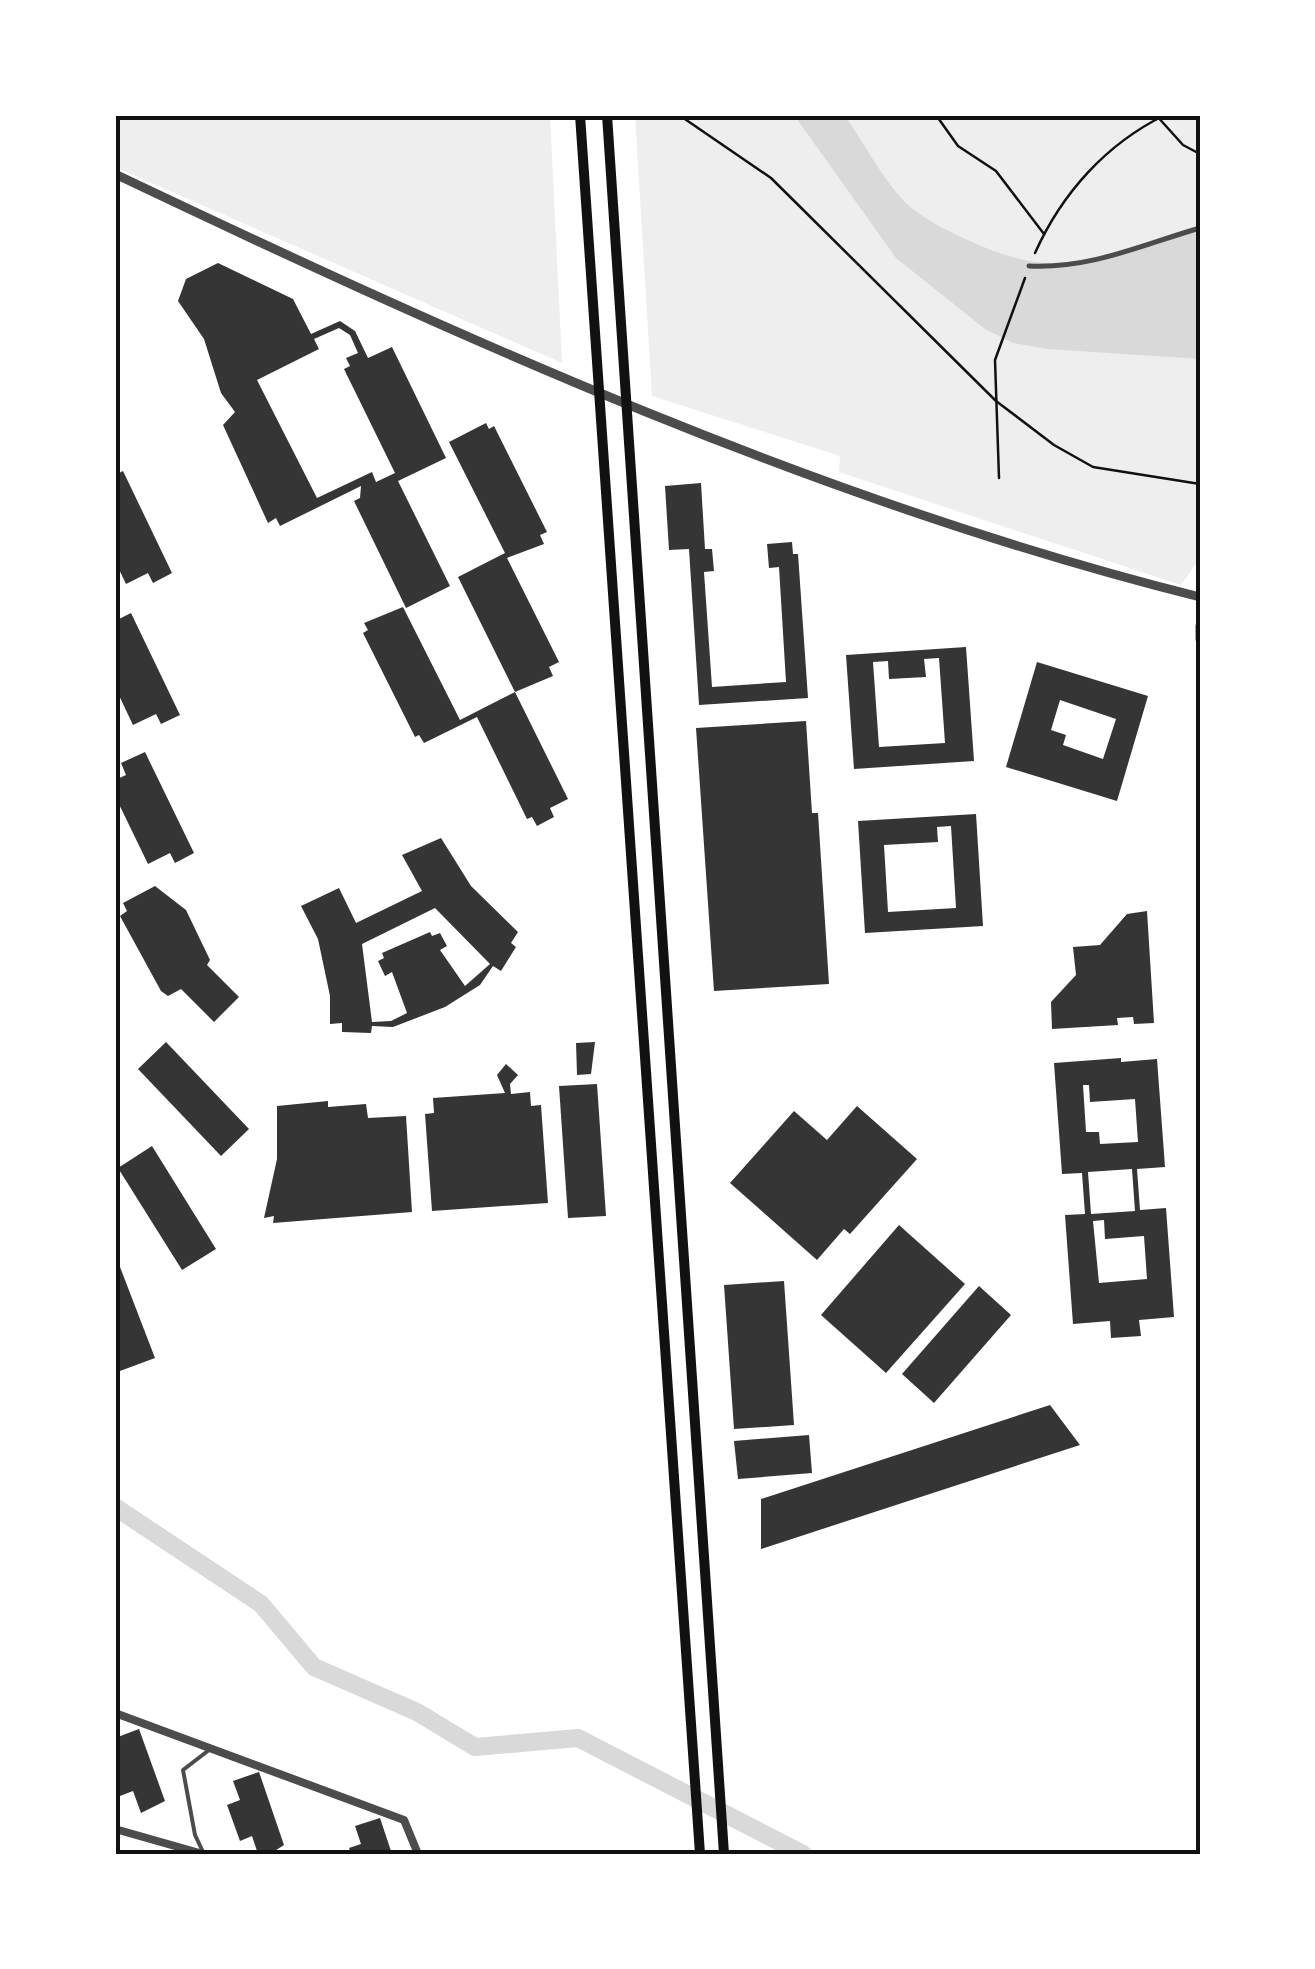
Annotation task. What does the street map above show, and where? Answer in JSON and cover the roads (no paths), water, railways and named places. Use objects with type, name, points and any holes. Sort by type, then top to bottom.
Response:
[{"type":"main road","points":[[580,115],[700,1854]]},
{"type":"main road","points":[[607,115],[724,1854]]},
{"type":"street","points":[[115,174],[336,279],[628,404],[898,504],[1123,578],[1200,596]]},
{"type":"street","points":[[1029,266],[1068,268],[1200,228]]},
{"type":"street","points":[[1200,626],[1200,640]]},
{"type":"street","points":[[115,1713],[404,1820],[418,1854]]},
{"type":"street","points":[[115,1829],[204,1854]]},
{"type":"lane","points":[[204,1854],[195,1835],[183,1770],[211,1748]]},
{"type":"waterway","points":[[115,1507],[261,1604],[314,1667],[417,1712],[475,1747],[578,1738],[803,1854]]}]
